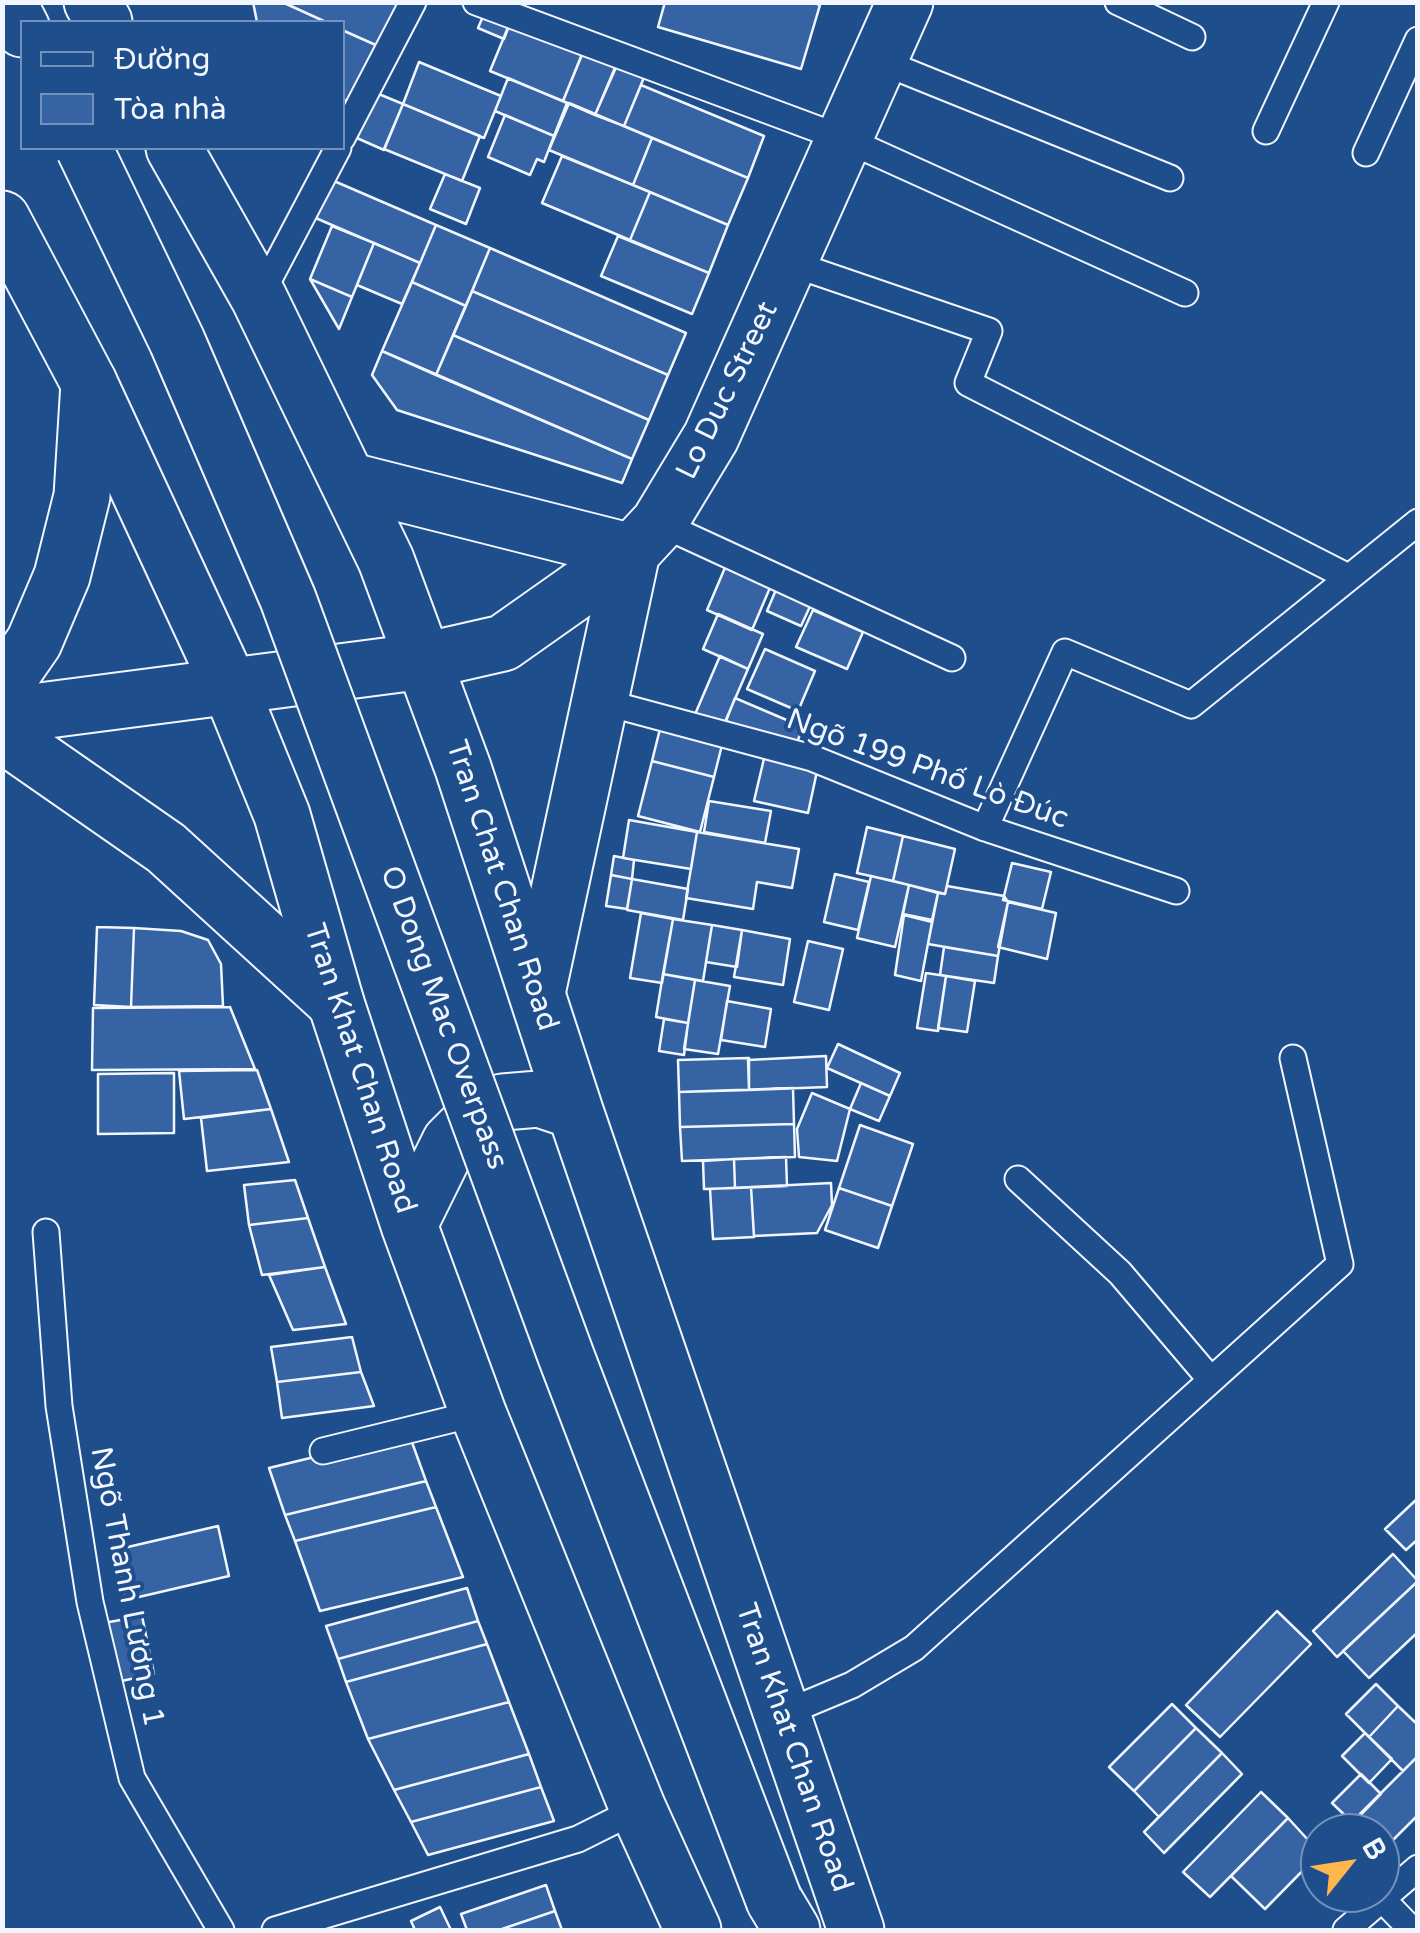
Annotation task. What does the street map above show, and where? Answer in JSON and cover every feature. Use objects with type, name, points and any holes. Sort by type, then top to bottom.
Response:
[{"type":"main road","points":[[8,2],[20,24]]},
{"type":"main road","name":"Lo Duc Street","points":[[2,716],[424,661],[503,642],[645,538],[711,437],[905,2]]},
{"type":"main road","name":"O Dong Mac Overpass","points":[[85,150],[177,341],[288,599],[566,1356],[784,1920]]},
{"type":"main road","points":[[175,150],[259,298],[351,481],[424,661]]},
{"type":"main road","name":"Tran Khat Chan Road","points":[[2,219],[89,383],[230,687],[282,815],[336,1003],[408,1225],[478,1414],[638,1809],[693,1930]]},
{"type":"main road","points":[[2,688],[34,642],[62,576],[82,496],[89,383]]},
{"type":"main road","points":[[351,481],[645,538],[596,700],[537,993]]},
{"type":"main road","name":"Tran Chat Chan Road","points":[[424,661],[575,1111]]},
{"type":"main road","points":[[2,734],[166,848],[336,1003]]},
{"type":"main road","points":[[408,1225],[450,1142],[478,1114],[502,1102],[539,1099],[575,1111]]},
{"type":"main road","name":"Tran Khat Chan Road","points":[[575,1111],[856,1930]]},
{"type":"lane","points":[[345,132],[414,2]]},
{"type":"lane","points":[[476,2],[846,140],[1185,292]]},
{"type":"lane","points":[[1118,2],[1192,36]]},
{"type":"lane","points":[[1266,131],[1326,2]]},
{"type":"lane","points":[[1366,153],[1418,40]]},
{"type":"lane","points":[[880,61],[1170,178]]},
{"type":"lane","points":[[259,298],[337,150]]},
{"type":"lane","points":[[790,263],[989,331],[968,383],[1346,576]]},
{"type":"lane","points":[[985,828],[1065,652],[1191,705],[1346,576],[1418,522]]},
{"type":"lane","points":[[645,538],[952,658]]},
{"type":"lane","name":"Ngõ 199 Phố Lò Đúc","points":[[596,700],[812,758],[985,828],[1176,891]]},
{"type":"lane","points":[[780,1715],[852,1685],[914,1648],[1340,1264],[1293,1058]]},
{"type":"lane","points":[[1018,1180],[1120,1273],[1211,1380]]},
{"type":"lane","name":"Ngõ Thanh Lương 1","points":[[46,1232],[59,1406],[90,1602],[132,1778],[221,1930]]},
{"type":"lane","points":[[322,1451],[478,1414]]},
{"type":"lane","points":[[274,1930],[578,1839],[638,1809]]},
{"type":"lane","points":[[1346,1930],[1366,1913]]},
{"type":"building","points":[[253,2],[282,2],[322,20],[257,20]]},
{"type":"building","points":[[282,2],[398,3],[378,46],[345,31],[345,20],[322,20]]},
{"type":"building","points":[[665,2],[820,5],[801,69],[658,27]]},
{"type":"building","points":[[487,7],[512,18],[504,39],[478,28]]},
{"type":"building","points":[[511,20],[584,50],[563,101],[490,71]]},
{"type":"building","points":[[345,31],[378,46],[352,103],[345,100]]},
{"type":"building","points":[[584,49],[618,63],[595,115],[563,101]]},
{"type":"building","points":[[419,62],[501,96],[484,138],[403,104]]},
{"type":"building","points":[[617,63],[645,75],[624,126],[595,115]]},
{"type":"building","points":[[508,78],[567,103],[554,136],[495,111]]},
{"type":"building","points":[[641,85],[764,136],[748,178],[624,126]]},
{"type":"building","points":[[369,90],[403,104],[384,150],[350,135]]},
{"type":"building","points":[[569,103],[652,138],[633,185],[549,150]]},
{"type":"building","points":[[403,104],[480,136],[462,181],[384,149]]},
{"type":"building","points":[[505,115],[554,136],[544,162],[537,159],[530,175],[488,157]]},
{"type":"building","points":[[652,138],[748,178],[728,225],[633,185]]},
{"type":"building","points":[[562,156],[650,192],[630,240],[542,203]]},
{"type":"building","points":[[445,174],[480,188],[466,224],[430,209]]},
{"type":"building","points":[[327,178],[436,225],[420,263],[311,216]]},
{"type":"building","points":[[650,192],[728,225],[709,273],[630,240]]},
{"type":"building","points":[[436,225],[490,248],[466,306],[412,282]]},
{"type":"building","points":[[332,226],[374,243],[352,297],[310,279]]},
{"type":"building","points":[[618,236],[709,273],[692,314],[601,276]]},
{"type":"building","points":[[374,243],[420,263],[402,304],[357,285]]},
{"type":"building","points":[[490,248],[686,333],[668,375],[472,291]]},
{"type":"building","points":[[310,279],[352,297],[339,329]]},
{"type":"building","points":[[412,282],[466,306],[436,375],[382,351]]},
{"type":"building","points":[[472,291],[668,375],[649,420],[453,335]]},
{"type":"building","points":[[453,335],[649,420],[632,459],[436,375]]},
{"type":"building","points":[[382,351],[632,459],[622,483],[397,410],[372,375]]},
{"type":"building","points":[[727,563],[772,583],[752,630],[707,610]]},
{"type":"building","points":[[778,585],[813,600],[801,626],[767,611]]},
{"type":"building","points":[[813,610],[863,632],[847,669],[796,647]]},
{"type":"building","points":[[718,614],[763,634],[748,669],[703,649]]},
{"type":"building","points":[[765,649],[815,671],[798,711],[747,689]]},
{"type":"building","points":[[720,656],[748,669],[721,731],[693,719]]},
{"type":"building","points":[[735,698],[803,727],[794,750],[726,721]]},
{"type":"building","points":[[662,721],[724,737],[714,777],[652,761]]},
{"type":"building","points":[[766,750],[819,762],[808,813],[754,801]]},
{"type":"building","points":[[652,761],[714,777],[700,832],[638,816]]},
{"type":"building","points":[[709,801],[771,811],[765,843],[704,832]]},
{"type":"building","points":[[629,820],[697,832],[691,869],[623,858]]},
{"type":"building","points":[[867,827],[903,836],[893,881],[857,873]]},
{"type":"building","points":[[697,832],[799,849],[792,888],[757,882],[753,909],[686,898]]},
{"type":"building","points":[[903,836],[955,849],[945,894],[893,881]]},
{"type":"building","points":[[614,856],[634,860],[632,879],[611,875]]},
{"type":"building","points":[[1012,863],[1051,872],[1042,909],[1003,900]]},
{"type":"building","points":[[835,874],[869,882],[858,930],[824,922]]},
{"type":"building","points":[[611,875],[632,879],[627,909],[606,906]]},
{"type":"building","points":[[871,876],[909,885],[895,947],[857,938]]},
{"type":"building","points":[[632,879],[688,889],[683,920],[627,910]]},
{"type":"building","points":[[909,885],[938,893],[932,920],[903,914]]},
{"type":"building","points":[[947,886],[1004,896],[1008,902],[998,956],[928,944],[938,893],[945,894]]},
{"type":"building","points":[[1008,902],[1056,913],[1047,959],[998,947]]},
{"type":"building","points":[[641,913],[673,919],[662,983],[630,978]]},
{"type":"building","points":[[904,915],[932,922],[921,981],[895,975]]},
{"type":"building","points":[[673,919],[712,925],[703,981],[663,974]]},
{"type":"building","points":[[712,925],[742,930],[737,967],[706,962]]},
{"type":"building","points":[[97,927],[134,928],[131,1007],[94,1005]]},
{"type":"building","points":[[134,928],[181,931],[208,940],[221,964],[223,1006],[131,1007]]},
{"type":"building","points":[[742,930],[790,939],[783,985],[734,977]]},
{"type":"building","points":[[808,941],[843,949],[829,1010],[794,1002]]},
{"type":"building","points":[[944,947],[998,956],[994,983],[940,975]]},
{"type":"building","points":[[926,973],[946,976],[938,1031],[917,1028]]},
{"type":"building","points":[[663,974],[695,980],[688,1023],[656,1017]]},
{"type":"building","points":[[946,976],[975,981],[967,1032],[938,1028]]},
{"type":"building","points":[[695,980],[730,986],[718,1054],[684,1049]]},
{"type":"building","points":[[727,1001],[771,1009],[765,1047],[721,1040]]},
{"type":"building","points":[[230,1007],[255,1069],[92,1070],[93,1008]]},
{"type":"building","points":[[664,1019],[688,1023],[684,1055],[659,1051]]},
{"type":"building","points":[[838,1044],[900,1073],[890,1096],[827,1068]]},
{"type":"building","points":[[826,1056],[827,1087],[749,1090],[748,1060]]},
{"type":"building","points":[[749,1058],[749,1090],[679,1092],[678,1060]]},
{"type":"building","points":[[257,1070],[271,1109],[184,1119],[179,1071]]},
{"type":"building","points":[[174,1073],[174,1133],[98,1134],[98,1074]]},
{"type":"building","points":[[861,1083],[890,1096],[879,1121],[850,1109]]},
{"type":"building","points":[[793,1088],[794,1124],[680,1127],[679,1092]]},
{"type":"building","points":[[812,1093],[850,1109],[837,1161],[799,1157],[797,1129]]},
{"type":"building","points":[[271,1109],[289,1162],[207,1171],[201,1118]]},
{"type":"building","points":[[794,1124],[795,1157],[682,1161],[680,1127]]},
{"type":"building","points":[[860,1125],[913,1144],[892,1206],[839,1188]]},
{"type":"building","points":[[786,1157],[787,1186],[735,1188],[734,1159]]},
{"type":"building","points":[[734,1159],[735,1188],[704,1189],[703,1161]]},
{"type":"building","points":[[295,1180],[308,1218],[249,1225],[244,1185]]},
{"type":"building","points":[[831,1183],[832,1205],[817,1233],[754,1236],[751,1187]]},
{"type":"building","points":[[751,1187],[754,1237],[713,1239],[710,1189]]},
{"type":"building","points":[[839,1188],[892,1206],[878,1248],[825,1230]]},
{"type":"building","points":[[308,1218],[325,1267],[262,1275],[249,1225]]},
{"type":"building","points":[[325,1267],[346,1324],[293,1330],[269,1275]]},
{"type":"building","points":[[352,1337],[361,1372],[277,1382],[271,1347]]},
{"type":"building","points":[[361,1372],[374,1406],[282,1418],[277,1382]]},
{"type":"building","points":[[409,1434],[426,1481],[285,1515],[269,1468]]},
{"type":"building","points":[[426,1481],[436,1507],[295,1541],[285,1515]]},
{"type":"building","points":[[1418,1498],[1418,1539],[1406,1550],[1385,1529]]},
{"type":"building","points":[[436,1507],[463,1577],[320,1611],[295,1541]]},
{"type":"building","points":[[218,1526],[229,1576],[126,1600],[115,1550]]},
{"type":"building","points":[[1393,1554],[1418,1581],[1337,1657],[1313,1631]]},
{"type":"building","points":[[1418,1581],[1418,1632],[1369,1678],[1343,1651]]},
{"type":"building","points":[[467,1588],[478,1621],[338,1659],[326,1626]]},
{"type":"building","points":[[1277,1611],[1311,1644],[1220,1737],[1186,1705]]},
{"type":"building","points":[[142,1616],[154,1674],[117,1682],[104,1623]]},
{"type":"building","points":[[478,1621],[487,1644],[346,1682],[338,1659]]},
{"type":"building","points":[[487,1644],[509,1702],[368,1739],[346,1682]]},
{"type":"building","points":[[1376,1684],[1398,1706],[1369,1737],[1346,1714]]},
{"type":"building","points":[[509,1702],[529,1754],[394,1790],[368,1739]]},
{"type":"building","points":[[1172,1704],[1196,1728],[1134,1791],[1109,1767]]},
{"type":"building","points":[[1398,1706],[1418,1725],[1418,1756],[1403,1771],[1369,1737]]},
{"type":"building","points":[[1196,1728],[1222,1753],[1159,1817],[1134,1791]]},
{"type":"building","points":[[1365,1733],[1392,1759],[1369,1783],[1342,1756]]},
{"type":"building","points":[[1222,1753],[1242,1774],[1164,1853],[1144,1832]]},
{"type":"building","points":[[529,1754],[541,1787],[411,1822],[394,1790]]},
{"type":"building","points":[[1418,1756],[1418,1815],[1400,1833],[1400,1813],[1361,1813]]},
{"type":"building","points":[[1361,1774],[1381,1794],[1363,1813],[1342,1813],[1332,1803]]},
{"type":"building","points":[[541,1787],[554,1821],[428,1855],[411,1822]]},
{"type":"building","points":[[1261,1792],[1288,1818],[1210,1897],[1183,1872]]},
{"type":"building","points":[[1288,1818],[1300,1831],[1300,1873],[1265,1909],[1231,1876]]},
{"type":"building","points":[[546,1885],[555,1911],[499,1930],[467,1930],[461,1914]]},
{"type":"building","points":[[440,1907],[451,1930],[415,1930],[411,1921]]},
{"type":"building","points":[[555,1911],[562,1930],[499,1930]]}]
